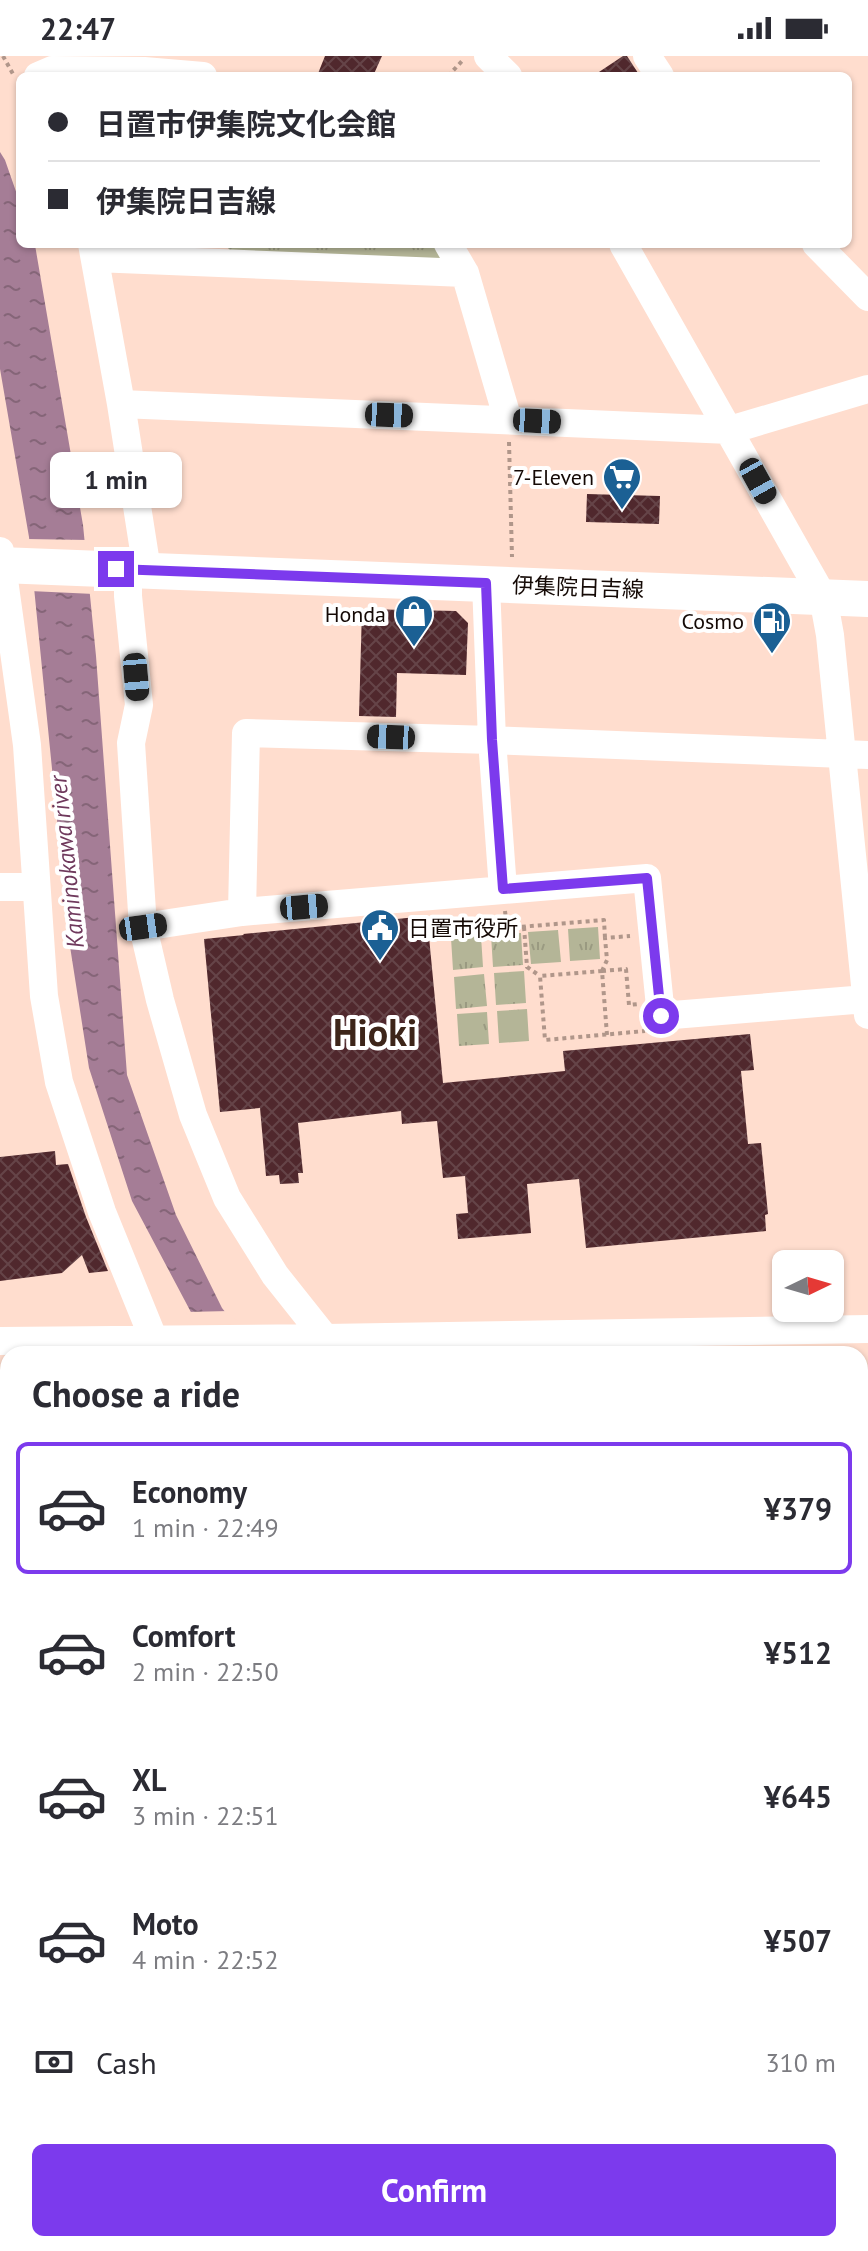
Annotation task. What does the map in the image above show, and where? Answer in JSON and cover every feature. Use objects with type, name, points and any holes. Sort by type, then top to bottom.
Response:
[{"type":"main road","name":"伊集院日吉線","points":[[5,562],[868,599]]},
{"type":"street","points":[[476,58],[501,72]]},
{"type":"street","points":[[47,72],[145,63],[185,72]]},
{"type":"street","points":[[450,248],[465,273],[508,420]]},
{"type":"street","points":[[143,927],[242,912],[647,878],[661,1016],[867,1007],[855,755],[823,597],[625,248]]},
{"type":"street","points":[[820,248],[868,297]]},
{"type":"street","points":[[326,1342],[275,1275],[227,1198],[193,1115],[143,927],[131,743],[139,705],[128,596],[130,569],[121,404],[94,251],[221,253],[465,273]]},
{"type":"street","points":[[121,404],[730,430],[868,389]]},
{"type":"street","points":[[5,562],[27,745],[44,996],[59,1082],[102,1212],[168,1345]]},
{"type":"street","points":[[500,584],[492,740],[503,889]]},
{"type":"street","points":[[242,912],[246,733],[855,755]]},
{"type":"street","points":[[0,887],[35,887]]},
{"type":"street","points":[[0,1341],[168,1345],[868,1329]]},
{"type":"path","points":[[3,56],[20,66]]},
{"type":"path","points":[[454,72],[476,58]]},
{"type":"path","points":[[500,584],[508,420]]},
{"type":"path","points":[[503,889],[507,928],[604,920],[607,960],[602,971],[607,1035]]},
{"type":"path","points":[[524,927],[527,967],[540,976],[626,969],[629,1005],[659,1002]]},
{"type":"path","points":[[605,938],[653,934]]},
{"type":"path","points":[[540,976],[545,1040],[646,1031]]},
{"type":"green space","points":[[228,248],[440,248],[443,252],[438,262],[234,255]]},
{"type":"green space","points":[[598,927],[600,959],[570,961],[568,929]]},
{"type":"green space","points":[[558,930],[561,962],[531,964],[528,932]]},
{"type":"green space","points":[[521,933],[523,965],[493,967],[491,935]]},
{"type":"green space","points":[[481,936],[483,967],[453,970],[451,938]]},
{"type":"green space","points":[[524,971],[526,1003],[496,1005],[494,973]]},
{"type":"green space","points":[[484,974],[487,1006],[456,1009],[454,977]]},
{"type":"green space","points":[[527,1009],[529,1041],[499,1043],[497,1011]]},
{"type":"green space","points":[[487,1012],[489,1044],[459,1046],[457,1014]]},
{"type":"water","name":"Kaminokawa river","points":[[0,152],[16,192],[16,248],[36,248],[83,525],[96,656],[127,1075],[176,1215],[222,1308],[253,1346],[245,1346],[193,1316],[132,1201],[89,1068],[69,940],[29,537],[0,369]]},
{"type":"pier","points":[[26,539],[88,540],[94,594],[30,591]]},
{"type":"pier","points":[[229,1311],[258,1346],[205,1346],[186,1312]]},
{"type":"building","points":[[325,56],[382,56],[375,72],[319,72]]},
{"type":"building","points":[[627,56],[637,72],[599,72]]},
{"type":"building","points":[[587,494],[660,496],[659,524],[586,522]]},
{"type":"building","name":"Honda","points":[[362,609],[456,611],[468,623],[466,675],[397,673],[396,717],[359,716]]},
{"type":"building","points":[[427,916],[443,1083],[565,1071],[563,1051],[750,1034],[754,1070],[741,1071],[748,1144],[761,1143],[768,1214],[765,1215],[766,1231],[586,1248],[579,1179],[527,1184],[531,1233],[458,1239],[456,1214],[468,1213],[465,1176],[443,1178],[437,1121],[402,1124],[401,1111],[298,1123],[303,1173],[298,1173],[299,1183],[280,1184],[279,1175],[266,1176],[260,1108],[220,1112],[204,939]]},
{"type":"building","points":[[55,1151],[56,1165],[68,1164],[108,1271],[89,1273],[82,1255],[62,1273],[0,1281],[0,1157]]},
{"type":"place","name":"7-Eleven","points":[[622,511]]},
{"type":"place","name":"Honda","points":[[414,648]]},
{"type":"place","name":"Cosmo","points":[[772,655]]},
{"type":"place","name":"日置市役所","points":[[380,962]]},
{"type":"district","name":"Hioki","points":[[375,1033]]},
{"type":"route","points":[[116,569],[486,583],[492,740],[503,889],[647,878],[661,1016]]}]
